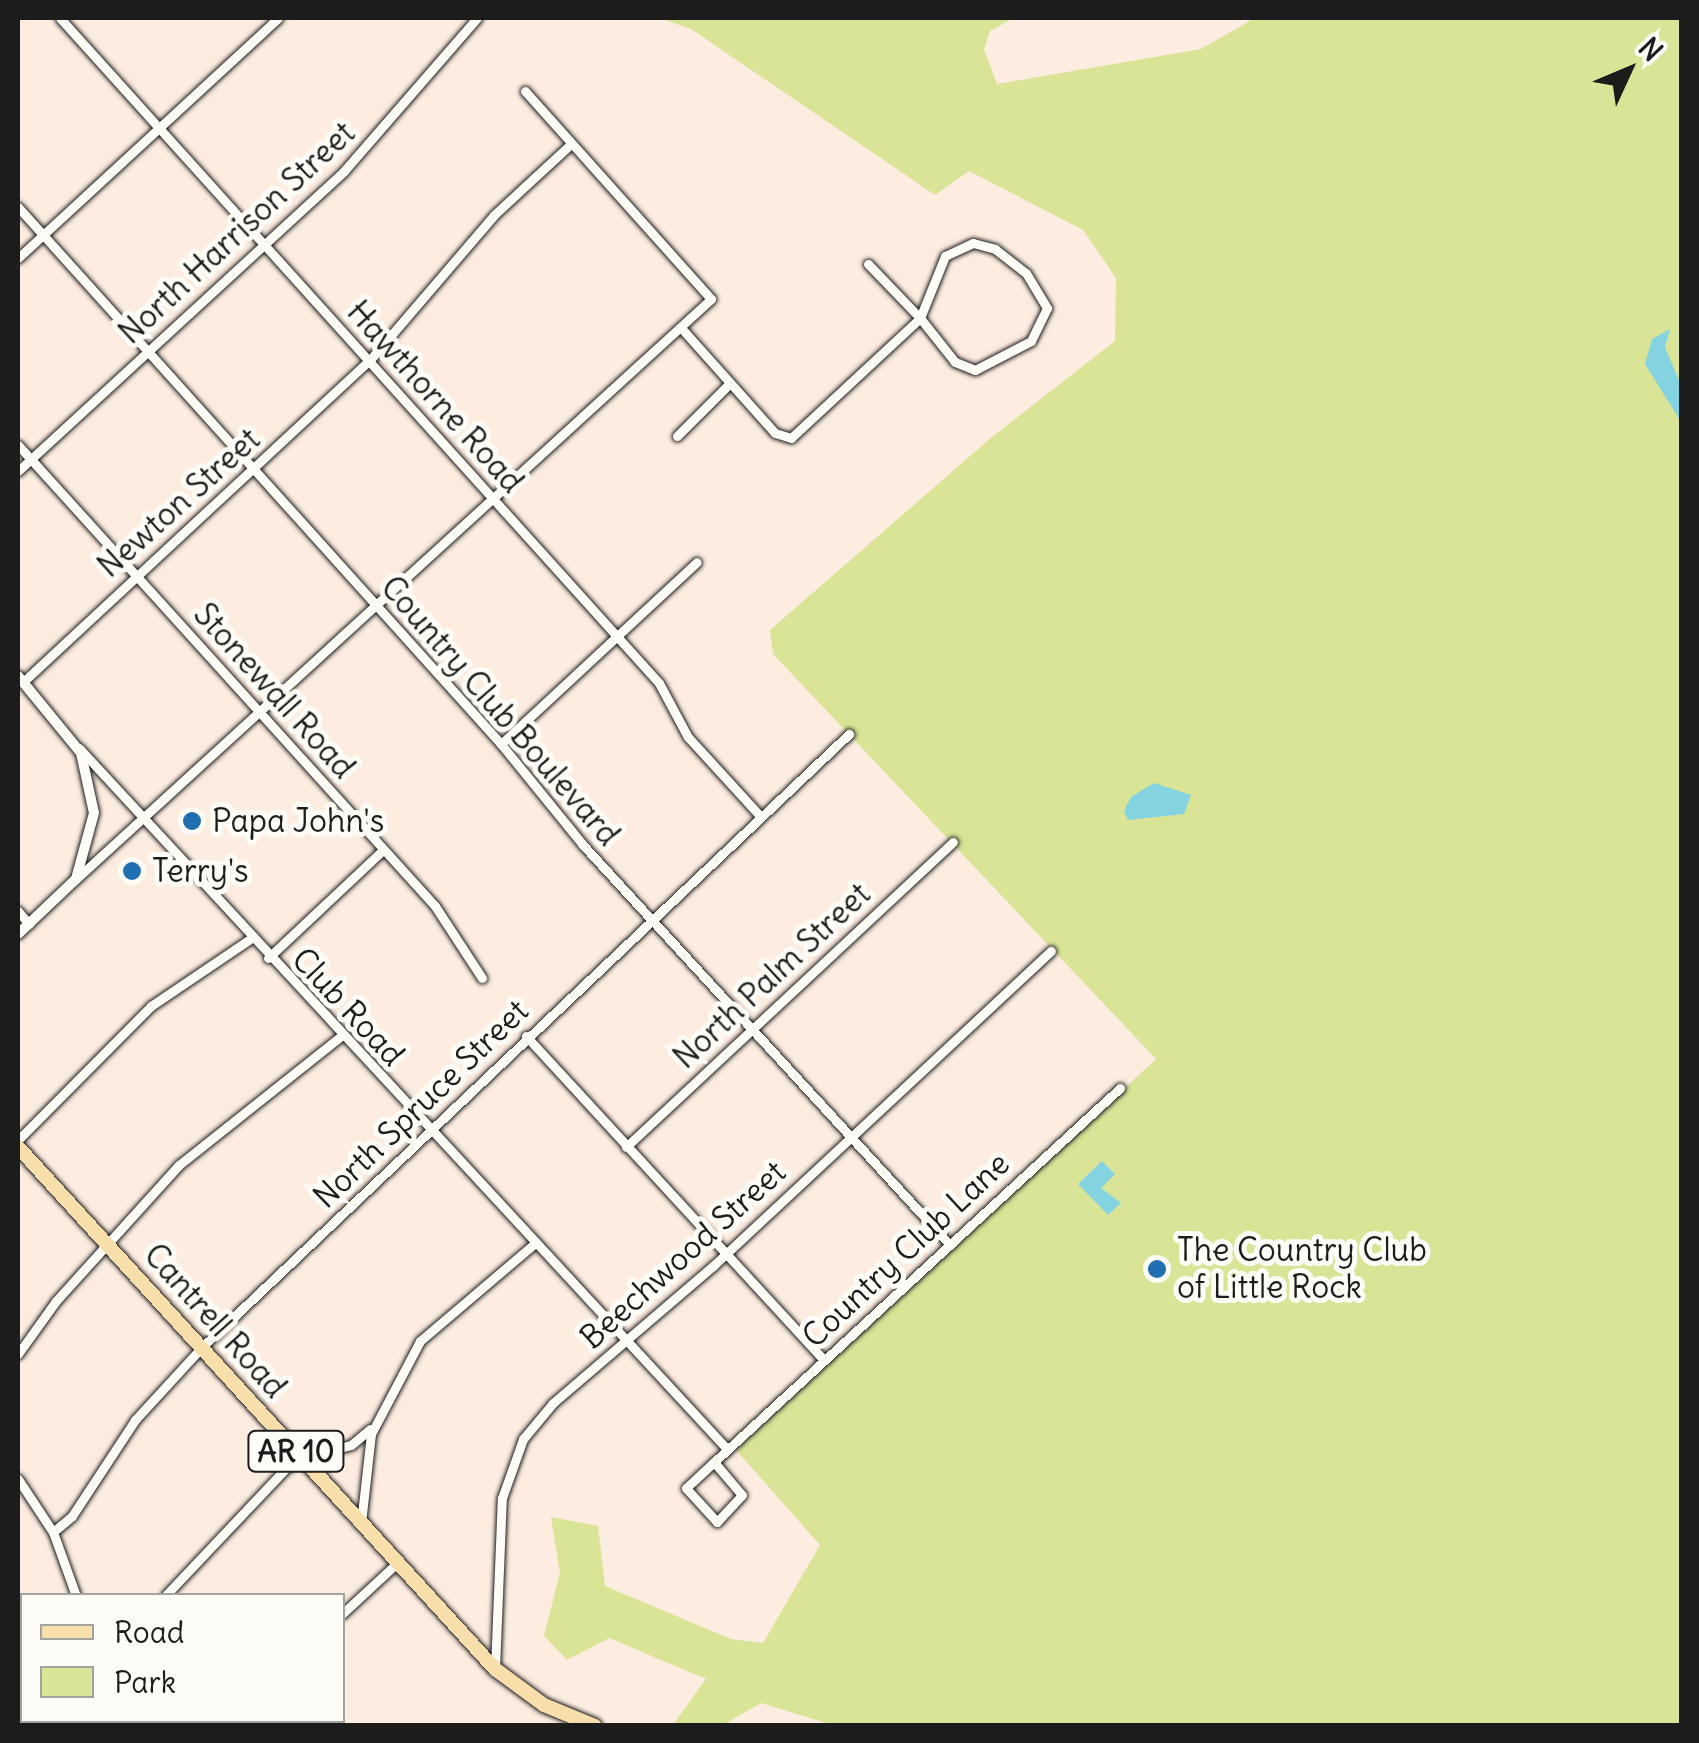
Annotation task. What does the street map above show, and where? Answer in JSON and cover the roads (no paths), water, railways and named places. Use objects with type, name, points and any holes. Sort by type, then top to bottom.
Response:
[{"type":"main road","name":"Cantrell Road","points":[[18,1143],[495,1668],[544,1705],[595,1726]]},
{"type":"street","name":"Hawthorne Road","points":[[60,18],[664,688],[688,738],[761,817]]},
{"type":"street","points":[[18,258],[278,18]]},
{"type":"street","name":"North Harrison Street","points":[[18,472],[344,171],[476,18]]},
{"type":"street","points":[[18,934],[711,300],[526,91]]},
{"type":"street","name":"Newton Street","points":[[20,679],[369,361],[494,214],[572,144]]},
{"type":"street","name":"Country Club Boulevard","points":[[18,207],[501,744],[650,919],[950,1245]]},
{"type":"street","points":[[682,330],[775,433],[791,438],[920,318],[944,256],[972,243],[994,249],[1026,273],[1046,308],[1031,341],[975,370],[956,362],[920,318],[868,264]]},
{"type":"street","points":[[677,436],[730,383]]},
{"type":"street","name":"Stonewall Road","points":[[18,445],[434,906],[482,978]]},
{"type":"street","points":[[501,744],[697,562]]},
{"type":"street","points":[[20,679],[77,746],[94,813],[76,879]]},
{"type":"street","name":"North Spruce Street","points":[[54,1532],[72,1516],[135,1420],[201,1348],[526,1036],[850,734]]},
{"type":"street","name":"Club Road","points":[[77,746],[250,940],[628,1341]]},
{"type":"street","name":"North Palm Street","points":[[626,1147],[953,842]]},
{"type":"street","points":[[268,958],[382,850]]},
{"type":"street","points":[[18,912],[29,924]]},
{"type":"street","points":[[18,1143],[151,1006],[250,940]]},
{"type":"street","name":"Beechwood Street","points":[[495,1668],[502,1498],[518,1447],[554,1403],[728,1252],[1051,951]]},
{"type":"street","points":[[18,1354],[107,1244],[206,1140],[341,1036]]},
{"type":"street","points":[[526,1036],[824,1360]]},
{"type":"street","name":"Country Club Lane","points":[[714,1462],[742,1495],[717,1522],[686,1488],[714,1462],[727,1450],[824,1360],[1120,1088]]},
{"type":"street","points":[[168,1593],[301,1457],[351,1446],[376,1421],[430,1329],[534,1244]]},
{"type":"street","points":[[628,1341],[727,1450]]},
{"type":"street","points":[[360,1522],[376,1421]]},
{"type":"street","points":[[18,1480],[54,1532],[75,1593]]},
{"type":"street","points":[[345,1611],[397,1563]]},
{"type":"water","points":[[1670,329],[1665,347],[1681,385],[1681,422],[1645,364],[1652,339]]},
{"type":"water","points":[[1154,783],[1191,795],[1184,814],[1128,820],[1124,811],[1131,797]]},
{"type":"water","points":[[1102,1161],[1115,1174],[1101,1188],[1121,1203],[1108,1215],[1078,1184]]},
{"type":"place","name":"Papa John's","points":[[192,821]]},
{"type":"place","name":"Terry's","points":[[132,871]]},
{"type":"place","name":"The Country Club of Little Rock","points":[[1157,1269]]}]
